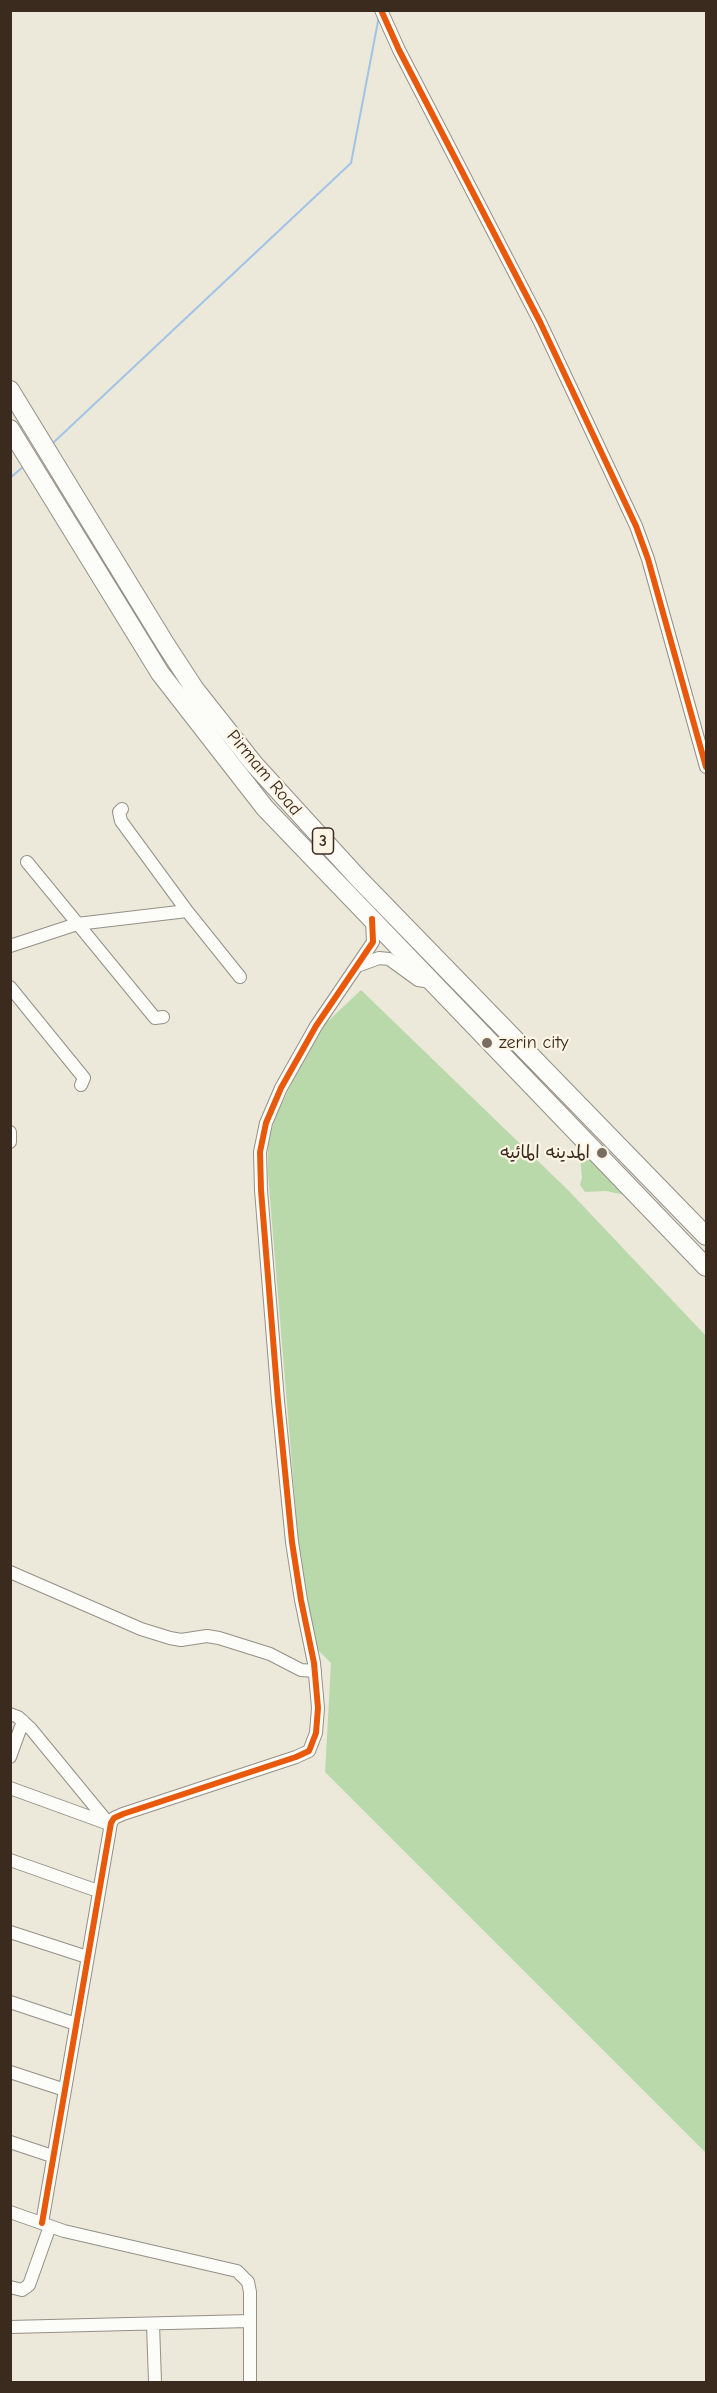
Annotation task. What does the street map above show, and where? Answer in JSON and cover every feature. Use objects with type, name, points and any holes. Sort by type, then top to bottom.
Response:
[{"type":"highway","name":"Pirmam Road","points":[[10,390],[194,688],[254,764],[359,879],[706,1236]]},
{"type":"highway","name":"Pirmam Road","points":[[10,429],[160,673],[265,808],[706,1267]]},
{"type":"highway","points":[[623,1181],[633,1161]]},
{"type":"street","points":[[381,10],[399,50],[540,322],[636,526],[648,559],[706,767]]},
{"type":"street","points":[[122,809],[119,812],[121,821],[187,911],[240,977]]},
{"type":"street","points":[[27,862],[155,1018],[164,1017]]},
{"type":"street","points":[[10,946],[77,924],[187,911]]},
{"type":"street","points":[[10,2286],[22,2290],[29,2285],[46,2224],[52,2156],[110,1825],[118,1816],[296,1757],[309,1750],[317,1726],[315,1671],[292,1542],[277,1389],[260,1152],[266,1123],[281,1088],[316,1026],[373,942],[372,919]]},
{"type":"street","points":[[357,966],[379,958],[389,959],[418,980],[433,983]]},
{"type":"street","points":[[10,987],[84,1078],[81,1085]]},
{"type":"street","points":[[10,1132],[10,1142]]},
{"type":"street","points":[[10,1572],[160,1635],[181,1640],[209,1636],[219,1638],[270,1654],[301,1670],[315,1671]]},
{"type":"street","points":[[10,1714],[23,1721],[110,1825]]},
{"type":"street","points":[[10,1757],[23,1721]]},
{"type":"street","points":[[10,1788],[110,1825]]},
{"type":"street","points":[[10,1860],[98,1891]]},
{"type":"street","points":[[10,1932],[87,1957]]},
{"type":"street","points":[[10,2001],[75,2024]]},
{"type":"street","points":[[10,2072],[65,2090]]},
{"type":"street","points":[[10,2142],[52,2156]]},
{"type":"street","points":[[10,2212],[46,2224],[237,2271],[248,2282],[250,2292],[250,2382]]},
{"type":"street","points":[[10,2327],[249,2321]]},
{"type":"street","points":[[153,2324],[155,2382]]},
{"type":"green space","points":[[361,990],[569,1191],[706,1336],[706,2153],[325,1772],[331,1663],[316,1648],[299,1550],[268,1174],[268,1141],[276,1116],[296,1074],[325,1024]]},
{"type":"green space","points":[[579,1147],[625,1195],[606,1191],[585,1192],[580,1185],[582,1177]]},
{"type":"waterway","points":[[54,442],[351,163],[379,16]]},
{"type":"waterway","points":[[10,478],[23,467]]},
{"type":"cycle path","points":[[381,10],[399,50],[540,322],[636,526],[648,559],[706,767]]},
{"type":"cycle path","points":[[42,2223],[111,1823],[114,1818],[123,1814],[296,1757],[309,1751],[316,1733],[318,1708],[314,1663],[292,1542],[278,1401],[260,1152],[266,1123],[281,1088],[316,1026],[373,942],[372,919]]},
{"type":"place","name":"zerin city","points":[[487,1043]]},
{"type":"place","name":"المدينه المائيه","points":[[602,1153]]}]
